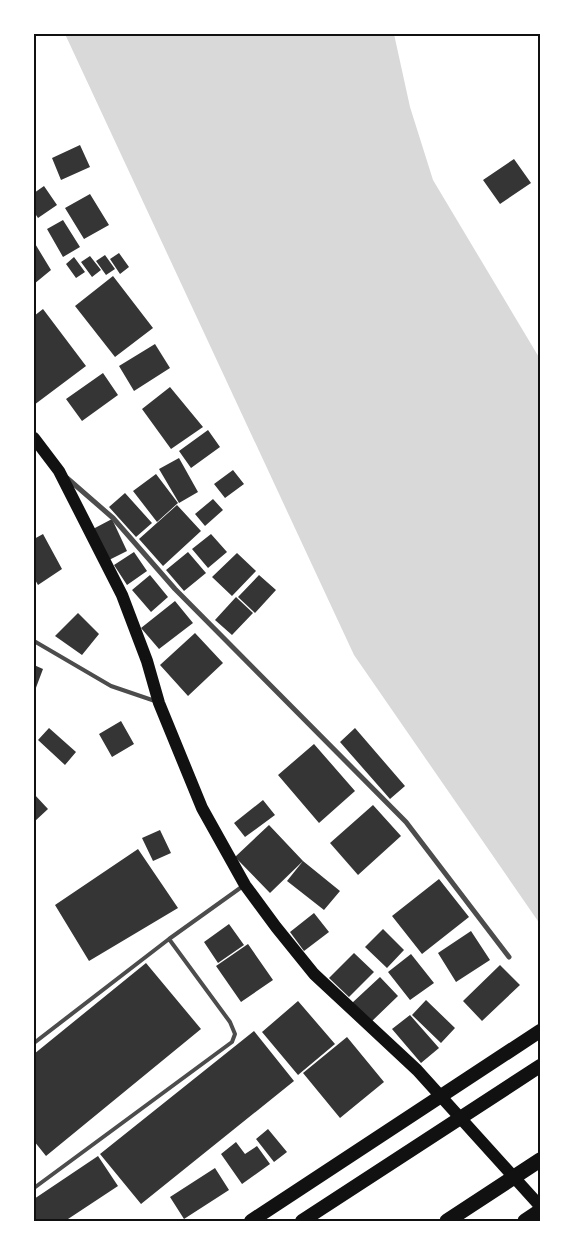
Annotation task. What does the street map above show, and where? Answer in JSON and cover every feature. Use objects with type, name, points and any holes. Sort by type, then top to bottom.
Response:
[{"type":"highway","points":[[251,1221],[540,1031]]},
{"type":"highway","points":[[302,1221],[540,1066]]},
{"type":"highway","points":[[447,1221],[540,1160]]},
{"type":"highway","points":[[525,1221],[540,1211]]},
{"type":"main road","points":[[34,438],[59,471],[122,595],[147,660],[159,702],[202,808],[245,885],[314,974],[416,1070],[540,1206]]},
{"type":"street","points":[[59,471],[113,518],[174,589],[406,822],[509,957]]},
{"type":"lane","points":[[34,641],[111,686],[159,702]]},
{"type":"lane","points":[[34,1042],[169,939],[245,885]]},
{"type":"lane","points":[[34,1188],[232,1042],[235,1034],[230,1022],[169,939]]},
{"type":"shaded area","points":[[65,34],[394,34],[410,107],[433,180],[540,359],[540,924],[354,655]]},
{"type":"building","points":[[80,145],[90,167],[61,180],[52,158]]},
{"type":"building","points":[[514,159],[531,183],[500,204],[483,180]]},
{"type":"building","points":[[44,186],[57,205],[38,218],[34,212],[34,193]]},
{"type":"building","points":[[90,194],[109,225],[84,239],[65,208]]},
{"type":"building","points":[[63,220],[80,247],[63,257],[47,229]]},
{"type":"building","points":[[34,242],[51,270],[34,284]]},
{"type":"building","points":[[119,253],[129,267],[120,274],[110,259]]},
{"type":"building","points":[[105,255],[115,269],[106,275],[96,261]]},
{"type":"building","points":[[90,256],[101,270],[92,277],[81,262]]},
{"type":"building","points":[[74,257],[85,272],[76,278],[66,264]]},
{"type":"building","points":[[113,276],[153,328],[115,357],[75,306]]},
{"type":"building","points":[[43,309],[86,366],[34,405],[34,316]]},
{"type":"building","points":[[155,344],[170,368],[134,391],[119,366]]},
{"type":"building","points":[[103,373],[118,395],[82,421],[66,399]]},
{"type":"building","points":[[170,387],[203,427],[171,449],[142,409]]},
{"type":"building","points":[[208,430],[220,447],[191,468],[179,451]]},
{"type":"building","points":[[179,458],[198,492],[179,503],[159,469]]},
{"type":"building","points":[[233,470],[244,484],[225,498],[214,484]]},
{"type":"building","points":[[156,474],[178,503],[157,522],[133,491]]},
{"type":"building","points":[[125,493],[152,523],[136,537],[109,507]]},
{"type":"building","points":[[213,499],[223,510],[205,526],[195,514]]},
{"type":"building","points":[[177,505],[201,531],[163,566],[139,539]]},
{"type":"building","points":[[112,519],[127,551],[109,560],[93,529]]},
{"type":"building","points":[[43,534],[62,569],[38,585],[34,578],[34,539]]},
{"type":"building","points":[[211,534],[227,552],[208,568],[192,549]]},
{"type":"building","points":[[134,552],[147,571],[127,585],[114,565]]},
{"type":"building","points":[[188,552],[206,573],[184,591],[166,570]]},
{"type":"building","points":[[237,553],[256,571],[232,596],[212,577]]},
{"type":"building","points":[[150,575],[168,597],[151,612],[132,590]]},
{"type":"building","points":[[259,575],[276,590],[255,613],[238,597]]},
{"type":"building","points":[[236,597],[253,613],[232,635],[215,620]]},
{"type":"building","points":[[175,601],[193,623],[159,649],[141,628]]},
{"type":"building","points":[[78,613],[99,634],[82,655],[55,636]]},
{"type":"building","points":[[195,633],[223,663],[188,696],[160,665]]},
{"type":"building","points":[[34,665],[43,669],[34,693]]},
{"type":"building","points":[[121,721],[134,744],[112,757],[99,734]]},
{"type":"building","points":[[49,728],[76,752],[65,765],[38,740]]},
{"type":"building","points":[[355,728],[405,786],[390,799],[340,742]]},
{"type":"building","points":[[314,744],[355,791],[319,823],[278,775]]},
{"type":"building","points":[[34,794],[48,809],[34,822]]},
{"type":"building","points":[[263,800],[275,815],[245,837],[234,823]]},
{"type":"building","points":[[373,805],[401,836],[358,875],[330,843]]},
{"type":"building","points":[[269,825],[303,861],[270,893],[235,857]]},
{"type":"building","points":[[160,830],[171,853],[153,861],[142,838]]},
{"type":"building","points":[[138,849],[178,908],[89,961],[55,905]]},
{"type":"building","points":[[303,861],[340,891],[324,910],[287,881]]},
{"type":"building","points":[[439,879],[469,917],[422,954],[392,916]]},
{"type":"building","points":[[314,913],[329,932],[304,951],[290,932]]},
{"type":"building","points":[[229,924],[244,945],[218,963],[204,942]]},
{"type":"building","points":[[383,929],[404,950],[387,968],[365,947]]},
{"type":"building","points":[[471,931],[490,960],[456,982],[438,953]]},
{"type":"building","points":[[248,944],[273,980],[241,1002],[216,966]]},
{"type":"building","points":[[354,953],[374,972],[349,997],[329,978]]},
{"type":"building","points":[[411,954],[434,983],[410,1000],[388,972]]},
{"type":"building","points":[[146,963],[201,1029],[46,1156],[34,1141],[34,1054]]},
{"type":"building","points":[[500,965],[520,985],[482,1021],[463,1001]]},
{"type":"building","points":[[380,977],[398,996],[370,1023],[352,1003]]},
{"type":"building","points":[[426,1000],[455,1028],[441,1043],[412,1015]]},
{"type":"building","points":[[298,1001],[335,1044],[298,1075],[262,1032]]},
{"type":"building","points":[[410,1015],[439,1048],[421,1063],[392,1029]]},
{"type":"building","points":[[254,1031],[294,1081],[141,1204],[100,1154]]},
{"type":"building","points":[[347,1037],[384,1082],[340,1118],[303,1073]]},
{"type":"building","points":[[268,1129],[287,1152],[274,1162],[256,1139]]},
{"type":"building","points":[[236,1142],[245,1154],[257,1146],[270,1164],[242,1184],[221,1154]]},
{"type":"building","points":[[98,1156],[118,1186],[65,1221],[34,1221],[34,1199]]},
{"type":"building","points":[[215,1168],[229,1190],[184,1219],[170,1197]]}]
